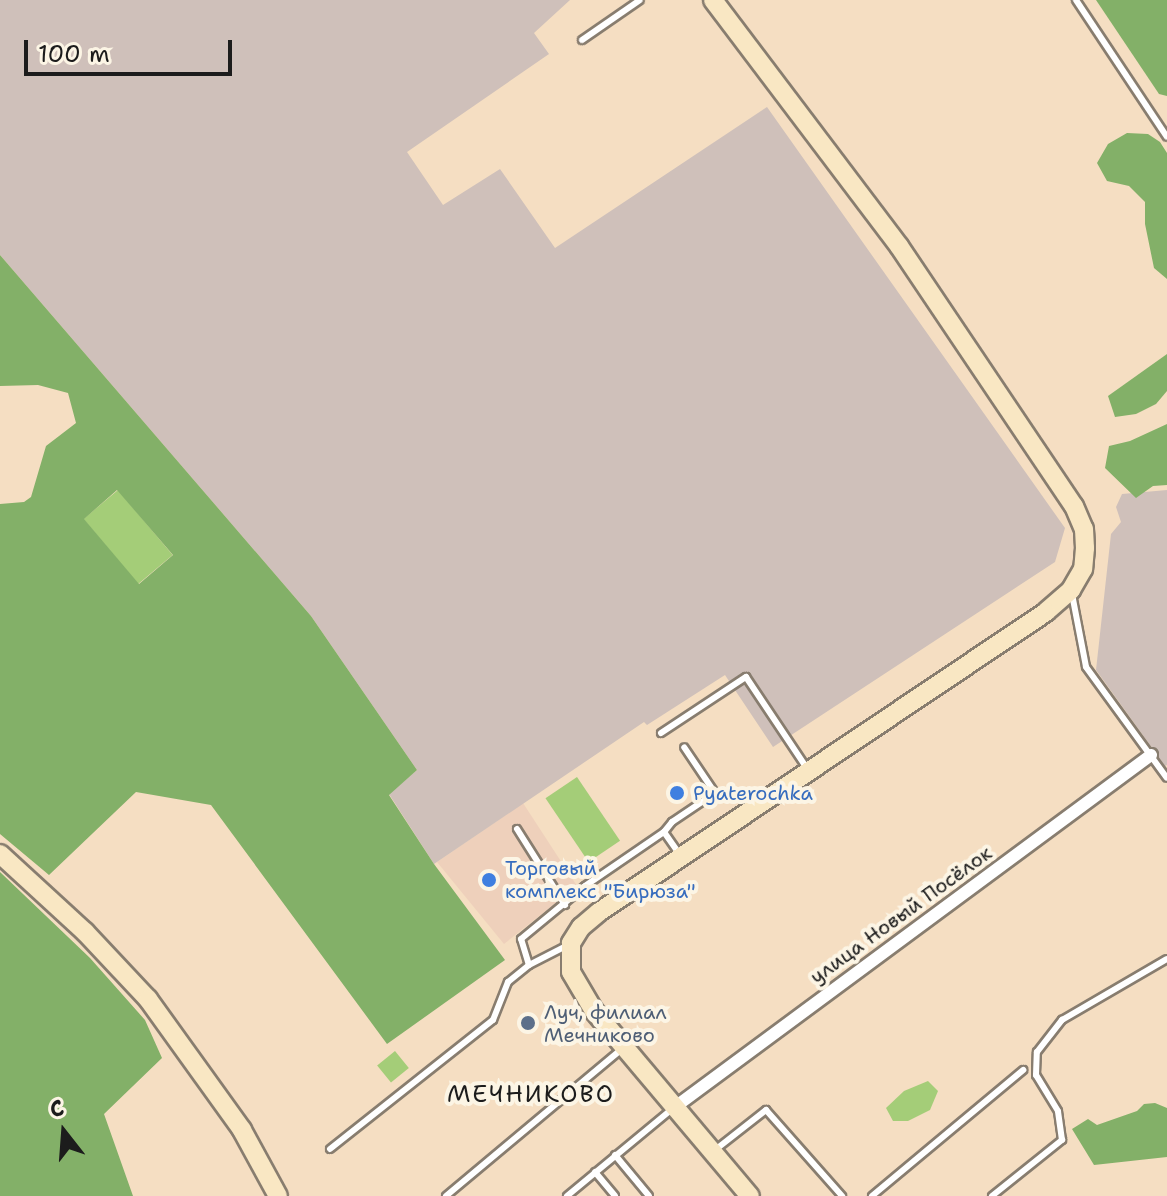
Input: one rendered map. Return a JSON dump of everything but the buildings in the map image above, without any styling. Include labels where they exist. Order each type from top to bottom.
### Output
[{"type":"main road","points":[[713,0],[899,246],[1074,506],[1084,529],[1085,548],[1083,569],[1071,590],[1046,612],[599,912],[581,927],[571,943],[571,972],[579,989],[750,1196]]},
{"type":"main road","points":[[0,854],[85,932],[148,999],[242,1130],[274,1189]]},
{"type":"street","name":"улица Новый Посёлок","points":[[675,1107],[1151,755]]},
{"type":"lane","points":[[582,40],[640,0]]},
{"type":"lane","points":[[1076,0],[1167,137]]},
{"type":"lane","points":[[1071,590],[1086,667],[1167,778]]},
{"type":"lane","points":[[661,733],[746,677],[808,770]]},
{"type":"lane","points":[[529,965],[521,939],[585,886],[715,793],[684,747]]},
{"type":"lane","points":[[517,829],[565,905]]},
{"type":"lane","points":[[664,832],[681,856]]},
{"type":"lane","points":[[330,1149],[493,1020],[508,982],[529,965],[571,943]]},
{"type":"lane","points":[[992,1196],[1062,1140],[1058,1111],[1036,1075],[1037,1052],[1062,1020],[1167,959]]},
{"type":"lane","points":[[446,1196],[624,1047]]},
{"type":"lane","points":[[872,1196],[1023,1070]]},
{"type":"lane","points":[[567,1196],[675,1107]]},
{"type":"lane","points":[[713,1151],[766,1110],[842,1196]]},
{"type":"lane","points":[[615,1155],[649,1196]]},
{"type":"lane","points":[[595,1172],[615,1196]]},
{"type":"shaded area","points":[[0,0],[570,0],[534,33],[549,54],[407,152],[443,205],[500,169],[555,248],[767,107],[1065,528],[1055,562],[773,747],[725,675],[647,725],[644,722],[434,864],[389,794],[417,770],[311,616],[0,255]]},
{"type":"shaded area","points":[[1167,490],[1165,766],[1096,670],[1111,534],[1121,522],[1116,507],[1122,494]]},
{"type":"shaded area","points":[[523,803],[577,886],[504,944],[437,862]]},
{"type":"green space","points":[[1096,0],[1167,0],[1167,96],[1159,94]]},
{"type":"green space","points":[[1127,133],[1148,134],[1160,142],[1167,153],[1167,279],[1154,268],[1145,224],[1145,202],[1129,186],[1107,181],[1097,163],[1108,144]]},
{"type":"green space","points":[[0,255],[311,616],[417,770],[389,795],[434,864],[505,960],[387,1044],[211,805],[136,792],[49,875],[0,834],[0,504],[24,502],[31,497],[46,446],[76,423],[68,393],[38,385],[0,386]],"holes":[[[117,490],[173,555],[139,584],[84,519]]]},
{"type":"green space","points":[[1167,354],[1167,391],[1156,404],[1136,414],[1115,417],[1108,396]]},
{"type":"green space","points":[[1167,424],[1167,485],[1153,486],[1136,498],[1105,468],[1109,446],[1130,441]]},
{"type":"green space","points":[[118,490],[173,555],[138,584],[84,519]]},
{"type":"green space","points":[[577,777],[620,841],[589,862],[545,798]]},
{"type":"green space","points":[[0,872],[90,958],[145,1020],[162,1058],[104,1114],[133,1196],[0,1196]]},
{"type":"green space","points":[[395,1051],[409,1068],[391,1083],[377,1065]]},
{"type":"green space","points":[[928,1081],[938,1091],[930,1110],[908,1121],[893,1121],[886,1108],[904,1091]]},
{"type":"green space","points":[[1155,1103],[1167,1108],[1167,1157],[1094,1165],[1072,1129],[1088,1119],[1097,1125],[1137,1111],[1144,1104]]},
{"type":"place","name":"Pyaterochka","points":[[677,793]]},
{"type":"place","name":"Торговый комплекс \"Бирюза\"","points":[[489,880]]},
{"type":"place","name":"Луч, филиал Мечниково","points":[[528,1023]]},
{"type":"district","name":"МЕЧНИКОВО","points":[[531,1095]]}]
